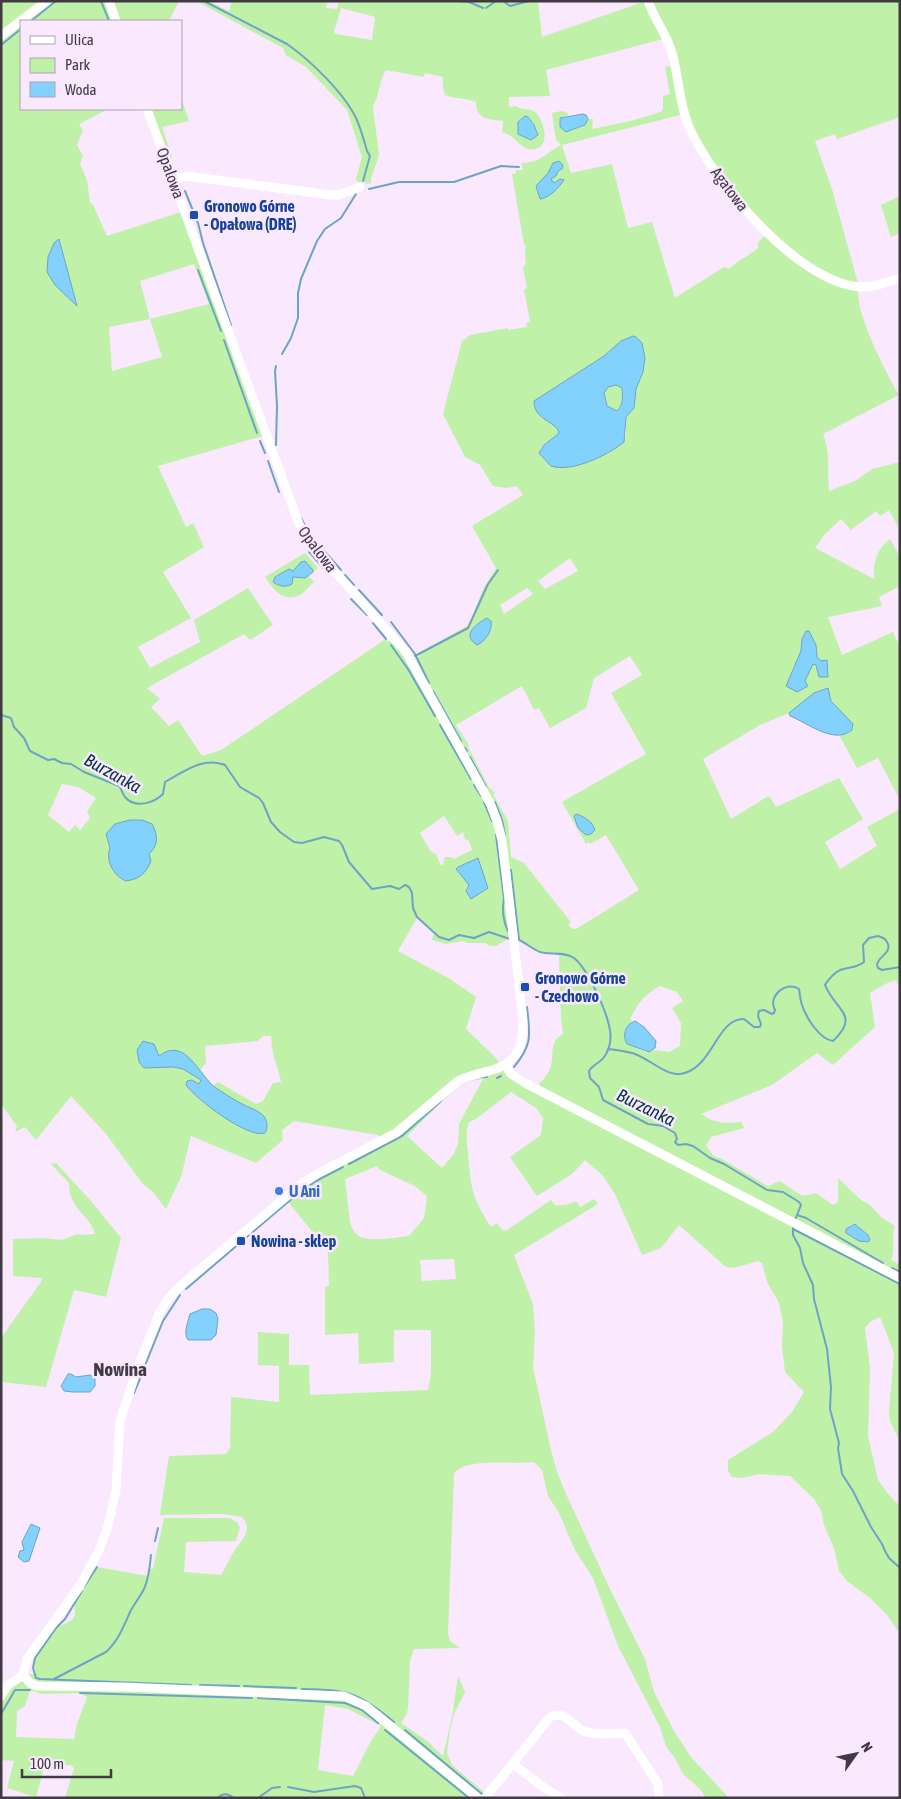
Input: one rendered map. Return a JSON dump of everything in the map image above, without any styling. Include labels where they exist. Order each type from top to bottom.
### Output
[{"type":"street","points":[[22,20],[47,1]]},
{"type":"street","points":[[108,1],[116,20]]},
{"type":"street","name":"Agatowa","points":[[648,1],[670,45],[684,114],[692,134],[726,185],[755,221],[795,257],[821,273],[843,282],[859,287],[867,287],[900,278]]},
{"type":"street","points":[[1,36],[20,22]]},
{"type":"street","name":"Opalowa","points":[[148,110],[298,524],[313,548],[406,652],[490,803],[497,821],[502,840],[523,1033],[518,1050],[505,1065]]},
{"type":"street","points":[[173,179],[187,176],[331,196],[360,187]]},
{"type":"street","points":[[1,1696],[8,1685],[23,1675],[27,1659],[86,1576],[99,1550],[108,1526],[116,1490],[118,1434],[122,1412],[160,1312],[168,1299],[300,1185],[396,1133],[458,1081],[505,1065],[511,1074],[527,1084],[900,1278]]},
{"type":"street","points":[[23,1675],[30,1684],[37,1686],[124,1687],[330,1695],[349,1698],[374,1711],[478,1798]]},
{"type":"street","points":[[484,1798],[550,1717],[557,1714],[584,1731],[592,1733],[625,1733],[658,1784],[659,1798]]},
{"type":"street","points":[[512,1764],[543,1787],[562,1798]]},
{"type":"green space","points":[[1,1],[179,1],[170,20],[20,20],[20,110],[106,110],[79,124],[83,131],[77,145],[83,156],[80,164],[87,180],[90,203],[93,205],[107,236],[184,211],[266,435],[158,466],[186,527],[193,523],[204,547],[163,572],[191,618],[138,647],[150,668],[200,642],[194,620],[248,588],[273,625],[250,640],[244,634],[147,688],[160,699],[151,707],[169,726],[178,720],[202,756],[221,750],[386,639],[388,642],[394,637],[411,660],[420,656],[418,653],[469,625],[483,589],[496,568],[472,526],[523,495],[517,486],[506,488],[493,486],[480,465],[465,457],[443,414],[462,341],[470,335],[508,328],[508,330],[527,327],[526,323],[530,322],[524,290],[527,288],[523,267],[526,264],[526,245],[524,245],[512,174],[516,173],[516,170],[523,170],[521,163],[528,163],[538,159],[561,145],[556,140],[552,113],[561,111],[568,113],[568,115],[559,119],[560,127],[566,132],[582,127],[588,119],[593,119],[592,129],[661,112],[663,96],[670,94],[665,67],[675,65],[667,38],[546,70],[550,96],[509,97],[509,107],[516,106],[532,110],[537,114],[543,125],[543,143],[535,149],[525,148],[511,136],[502,132],[503,121],[481,116],[476,102],[445,95],[443,77],[425,73],[424,77],[386,70],[373,107],[379,155],[371,183],[367,184],[363,181],[358,182],[356,179],[362,157],[347,110],[306,67],[286,55],[283,48],[196,1],[208,1],[229,11],[232,1],[328,1],[326,8],[337,9],[339,1],[538,1],[542,37],[646,1],[900,1],[900,117],[837,139],[835,134],[815,141],[832,189],[859,287],[858,297],[865,325],[899,395],[823,434],[828,455],[829,491],[855,481],[872,469],[900,462],[900,530],[889,510],[880,516],[876,511],[851,530],[841,519],[824,535],[815,548],[874,579],[876,557],[881,548],[890,539],[900,557],[900,586],[879,597],[882,606],[828,617],[842,655],[893,632],[900,648],[900,800],[878,758],[857,768],[839,735],[849,733],[854,728],[829,697],[814,693],[789,713],[760,725],[703,759],[731,819],[767,797],[770,797],[776,807],[839,778],[863,819],[825,842],[840,869],[877,846],[867,827],[900,809],[900,989],[896,980],[870,993],[875,1027],[833,1065],[817,1053],[772,1085],[701,1114],[720,1122],[741,1122],[744,1128],[711,1137],[706,1146],[714,1156],[768,1186],[780,1181],[802,1196],[816,1193],[833,1205],[838,1202],[838,1178],[862,1201],[869,1204],[882,1218],[895,1226],[891,1260],[900,1265],[900,1442],[890,1421],[889,1412],[894,1353],[880,1317],[870,1322],[865,1328],[870,1368],[868,1436],[878,1480],[900,1506],[900,1633],[886,1614],[870,1598],[847,1581],[839,1571],[834,1548],[824,1525],[821,1510],[814,1499],[790,1476],[760,1474],[742,1478],[732,1477],[728,1471],[728,1460],[773,1432],[792,1412],[804,1392],[785,1372],[782,1346],[783,1322],[779,1303],[767,1282],[762,1263],[758,1261],[734,1268],[726,1267],[679,1225],[661,1248],[642,1255],[615,1194],[603,1176],[585,1160],[572,1174],[537,1196],[510,1157],[541,1135],[543,1118],[536,1108],[511,1092],[476,1119],[469,1122],[467,1130],[471,1184],[479,1207],[491,1227],[497,1223],[503,1231],[507,1230],[551,1200],[555,1205],[576,1201],[580,1207],[594,1199],[598,1204],[514,1255],[533,1304],[535,1331],[533,1367],[557,1472],[608,1585],[645,1659],[654,1692],[674,1731],[691,1757],[729,1798],[706,1798],[700,1789],[683,1774],[666,1746],[660,1727],[618,1646],[593,1578],[575,1550],[559,1513],[548,1496],[542,1470],[535,1463],[531,1462],[468,1465],[454,1474],[448,1633],[450,1641],[460,1648],[414,1649],[410,1661],[408,1709],[401,1723],[426,1740],[443,1756],[452,1717],[458,1676],[465,1692],[454,1714],[447,1753],[452,1765],[491,1798],[65,1798],[74,1768],[71,1765],[45,1765],[36,1797],[7,1788],[14,1761],[1,1760],[1,1696],[23,1675],[34,1674],[35,1658],[56,1628],[72,1620],[75,1615],[74,1603],[97,1567],[148,1576],[150,1569],[153,1569],[164,1518],[230,1518],[237,1522],[240,1527],[236,1541],[186,1542],[184,1572],[221,1575],[244,1538],[247,1526],[242,1517],[222,1514],[160,1515],[169,1456],[226,1454],[230,1448],[231,1397],[279,1402],[279,1366],[258,1365],[258,1332],[289,1334],[289,1365],[309,1365],[310,1395],[428,1390],[431,1374],[431,1330],[394,1330],[394,1362],[359,1364],[358,1333],[325,1335],[325,1287],[329,1286],[328,1251],[284,1197],[382,1138],[378,1135],[294,1121],[282,1130],[283,1140],[256,1163],[191,1136],[181,1177],[166,1209],[154,1193],[142,1183],[106,1134],[71,1096],[36,1140],[25,1127],[15,1132],[17,1126],[1,1104]],"holes":[[[341,8],[375,17],[372,40],[336,34],[334,32]],[[684,114],[732,193],[767,234],[758,242],[758,248],[729,269],[724,267],[675,298],[652,222],[628,228],[612,164],[571,173],[562,145]],[[525,117],[528,117],[534,125],[538,135],[531,140],[518,134],[518,122]],[[194,264],[209,304],[150,319],[140,281]],[[150,319],[162,357],[112,371],[109,327]],[[621,341],[643,372],[636,389],[634,408],[626,417],[626,436],[622,444],[613,449],[540,449],[559,432],[555,425],[543,418],[534,401],[604,356]],[[570,558],[578,571],[545,589],[538,581]],[[527,588],[533,594],[504,614],[500,605]],[[816,645],[817,657],[821,661],[827,660],[828,676],[819,677],[816,665],[813,664],[805,681],[788,680],[801,651]],[[630,656],[642,675],[611,693],[646,754],[562,802],[586,844],[589,842],[590,844],[606,835],[639,890],[576,929],[573,929],[568,924],[571,922],[524,863],[511,857],[508,821],[493,794],[495,793],[489,787],[468,747],[469,745],[456,725],[522,686],[534,710],[539,708],[550,728],[586,708],[594,678]],[[62,784],[78,787],[96,798],[87,811],[90,818],[80,830],[75,825],[69,832],[48,815]],[[444,816],[457,836],[463,832],[472,850],[454,859],[452,857],[445,857],[441,866],[436,854],[431,852],[420,833]],[[110,829],[151,851],[149,858],[110,848],[108,832]],[[478,858],[482,892],[473,898],[466,889],[469,885],[457,871],[458,867]],[[417,918],[434,931],[432,940],[446,944],[463,941],[496,946],[508,939],[517,939],[537,951],[559,953],[560,1004],[563,1034],[555,1041],[549,1072],[535,1089],[502,1066],[466,1029],[476,997],[450,979],[398,951]],[[660,986],[677,992],[683,1001],[672,1008],[681,1023],[680,1046],[669,1052],[653,1050],[647,1053],[627,1044],[625,1034],[632,1021],[630,1019],[636,1008],[649,993]],[[263,1036],[271,1036],[281,1082],[273,1083],[263,1101],[256,1104],[218,1082],[213,1086],[201,1070],[206,1062],[205,1046],[258,1041]],[[483,1079],[459,1124],[458,1144],[453,1155],[442,1168],[407,1136],[459,1085]],[[377,1166],[380,1170],[415,1186],[427,1196],[424,1218],[410,1235],[384,1239],[363,1238],[353,1230],[350,1223],[345,1179]],[[851,1225],[858,1225],[869,1236],[869,1242],[866,1243],[847,1234],[846,1229]],[[454,1259],[456,1279],[422,1281],[420,1260]],[[30,1690],[41,1694],[80,1693],[87,1697],[77,1724],[74,1739],[16,1737],[17,1711],[25,1706]],[[325,1705],[348,1709],[381,1726],[353,1776],[318,1770]]]},
{"type":"green space","points":[[182,100],[189,121],[162,127],[172,157],[166,159],[147,110],[182,110]]},
{"type":"green space","points":[[900,196],[900,233],[891,237],[881,205]]},
{"type":"green space","points":[[616,385],[622,388],[622,403],[617,411],[607,406],[604,392],[608,387]]},
{"type":"green space","points":[[305,553],[318,568],[313,572],[313,570],[295,570],[275,584],[283,586],[292,582],[291,578],[296,576],[305,578],[308,575],[314,582],[300,595],[289,597],[280,594],[265,577]]},
{"type":"green space","points":[[56,1163],[121,1238],[106,1297],[74,1290],[46,1387],[1,1382],[1,1338],[42,1278],[13,1276],[13,1239],[44,1238],[62,1240],[77,1234],[95,1234],[89,1221],[72,1200],[69,1183],[51,1164]]},
{"type":"water","points":[[583,114],[588,119],[585,125],[566,132],[560,127],[560,118]]},
{"type":"water","points":[[525,116],[534,125],[538,135],[531,140],[518,134],[518,122]]},
{"type":"water","points":[[559,161],[563,168],[551,179],[554,183],[560,179],[564,180],[551,194],[540,199],[536,186],[548,173],[553,163]]},
{"type":"water","points":[[59,239],[77,306],[55,285],[47,272],[48,257],[54,243]]},
{"type":"water","points":[[633,336],[636,337],[642,343],[645,358],[643,372],[636,389],[634,408],[626,417],[624,442],[589,462],[560,468],[551,466],[539,453],[544,445],[559,432],[537,412],[534,401],[604,356],[621,341]],"holes":[[[616,385],[622,388],[621,404],[617,411],[607,406],[604,393],[608,387]]]},
{"type":"water","points":[[305,561],[313,572],[305,578],[293,577],[292,584],[287,586],[273,582],[275,577],[289,569],[293,571],[301,562]]},
{"type":"water","points":[[487,618],[491,621],[490,632],[477,645],[472,641],[470,634],[479,623]]},
{"type":"water","points":[[806,631],[809,631],[816,645],[817,657],[821,661],[827,660],[828,677],[819,677],[816,665],[813,664],[805,681],[808,686],[797,692],[786,686],[801,651],[802,639]]},
{"type":"water","points":[[828,688],[831,701],[853,724],[852,730],[845,734],[829,734],[790,716],[789,713],[814,693]]},
{"type":"water","points":[[576,814],[592,824],[595,830],[591,834],[586,835],[578,828],[574,816]]},
{"type":"water","points":[[130,820],[142,820],[152,824],[157,840],[155,847],[149,854],[151,861],[147,869],[139,877],[126,881],[114,872],[110,863],[110,848],[106,834],[115,824]]},
{"type":"water","points":[[478,858],[488,888],[471,899],[466,891],[469,885],[456,869]]},
{"type":"water","points":[[635,1021],[644,1027],[656,1041],[655,1048],[649,1052],[627,1044],[625,1041],[627,1027]]},
{"type":"water","points":[[143,1041],[154,1044],[159,1056],[169,1051],[177,1051],[184,1054],[216,1088],[262,1115],[267,1122],[265,1133],[247,1130],[211,1108],[186,1085],[187,1081],[192,1080],[199,1084],[201,1080],[183,1069],[173,1067],[144,1068],[139,1062],[137,1050]]},
{"type":"water","points":[[855,1224],[868,1235],[870,1240],[868,1242],[859,1241],[846,1233],[846,1229]]},
{"type":"water","points":[[202,1309],[210,1309],[216,1313],[218,1319],[216,1335],[211,1340],[188,1340],[186,1331],[190,1314]]},
{"type":"water","points":[[68,1374],[76,1377],[90,1375],[95,1378],[95,1386],[90,1392],[64,1391],[61,1386]]},
{"type":"water","points":[[31,1524],[40,1528],[29,1561],[24,1562],[18,1557],[20,1551],[24,1550],[22,1542]]},
{"type":"waterway","points":[[32,20],[56,1]]},
{"type":"waterway","points":[[101,1],[109,20]]},
{"type":"waterway","points":[[204,1],[287,44],[316,68],[335,88],[351,108],[370,156],[363,181]]},
{"type":"waterway","points":[[451,1],[456,1]]},
{"type":"waterway","points":[[458,1],[469,2],[483,8]]},
{"type":"waterway","points":[[486,8],[496,1]]},
{"type":"waterway","points":[[503,1],[510,6],[529,1]]},
{"type":"waterway","points":[[1,45],[20,30]]},
{"type":"waterway","points":[[369,189],[399,182],[454,182],[501,166],[519,167]]},
{"type":"waterway","points":[[185,191],[198,223],[231,325]]},
{"type":"waterway","points":[[282,354],[291,338],[298,318],[298,293],[301,279],[317,241],[325,229],[341,218],[356,194]]},
{"type":"waterway","points":[[198,270],[221,331]]},
{"type":"waterway","points":[[224,340],[257,433]]},
{"type":"waterway","points":[[274,445],[276,445],[277,406],[276,366]]},
{"type":"waterway","points":[[260,441],[265,453]]},
{"type":"waterway","points":[[268,461],[279,492]]},
{"type":"waterway","points":[[301,518],[308,531]]},
{"type":"waterway","points":[[312,537],[341,570]]},
{"type":"waterway","points":[[309,552],[327,572]]},
{"type":"waterway","points":[[415,656],[468,628],[488,584],[498,570]]},
{"type":"waterway","points":[[345,575],[354,585]]},
{"type":"waterway","points":[[359,590],[382,615]]},
{"type":"waterway","points":[[351,599],[367,615]]},
{"type":"waterway","points":[[391,622],[415,654],[429,683]]},
{"type":"waterway","points":[[373,623],[386,639]]},
{"type":"waterway","points":[[391,645],[408,669],[435,716]]},
{"type":"waterway","points":[[433,691],[461,741]]},
{"type":"waterway","name":"Burzanka","points":[[1,715],[11,718],[14,727],[24,738],[30,751],[48,760],[54,759],[62,763],[71,764],[84,772],[119,786],[125,797],[134,803],[139,804],[155,800],[163,794],[165,782],[194,766],[209,762],[225,765],[240,787],[259,798],[271,822],[280,832],[294,842],[302,843],[324,837],[339,841],[349,862],[372,889],[390,886],[399,889],[405,885],[409,887],[412,893],[413,908],[417,917],[439,937],[449,940],[459,935],[474,938],[489,932],[510,938]]},
{"type":"waterway","points":[[440,725],[471,779]]},
{"type":"waterway","points":[[470,757],[486,787]]},
{"type":"waterway","points":[[474,785],[481,796]]},
{"type":"waterway","points":[[484,802],[492,821]]},
{"type":"waterway","points":[[495,802],[505,835]]},
{"type":"waterway","points":[[496,835],[504,898],[503,915],[508,931]]},
{"type":"waterway","points":[[511,870],[519,940]]},
{"type":"waterway","points":[[608,1049],[635,1054],[669,1072],[680,1074],[700,1064],[720,1035],[735,1021],[744,1019],[754,1027],[760,1027],[759,1011],[764,1010],[772,1014],[774,1013],[773,1005],[776,995],[784,988],[789,987],[799,989],[801,1003],[810,1021],[818,1032],[833,1041],[845,1025],[845,1018],[825,985],[832,976],[840,970],[860,965],[864,962],[863,945],[869,938],[878,936],[886,940],[888,944],[888,950],[878,962],[878,968],[882,970],[900,967]]},
{"type":"waterway","name":"Burzanka","points":[[517,939],[540,952],[562,954],[574,958],[591,981],[605,1013],[610,1033],[610,1044],[606,1055],[589,1071],[590,1078],[599,1087],[603,1100],[648,1124],[663,1126],[675,1133],[677,1139],[675,1142],[678,1145],[686,1144],[693,1146],[710,1158],[724,1164],[767,1190],[783,1192],[801,1205],[795,1220]]},
{"type":"waterway","points":[[514,1067],[524,1052],[529,1039],[527,1007]]},
{"type":"waterway","points":[[497,1078],[501,1076]]},
{"type":"waterway","points":[[481,1077],[487,1077]]},
{"type":"waterway","points":[[349,1164],[402,1136],[441,1101]]},
{"type":"waterway","points":[[186,1289],[295,1196],[316,1181],[343,1167]]},
{"type":"waterway","points":[[797,1215],[806,1218],[883,1263]]},
{"type":"waterway","name":"Burzanka","points":[[793,1227],[793,1235],[800,1248],[803,1263],[813,1285],[814,1299],[827,1349],[831,1387],[830,1409],[839,1443],[842,1474],[889,1558],[900,1568]]},
{"type":"waterway","points":[[793,1229],[900,1284]]},
{"type":"waterway","points":[[892,1268],[900,1272]]},
{"type":"waterway","points":[[144,1368],[163,1321],[180,1295]]},
{"type":"waterway","points":[[134,1393],[141,1376]]},
{"type":"waterway","points":[[155,1541],[158,1528]]},
{"type":"waterway","points":[[54,1679],[106,1652],[114,1643],[144,1589],[151,1555]]},
{"type":"waterway","points":[[84,1587],[97,1567]]},
{"type":"waterway","points":[[82,1591],[65,1619],[56,1628],[35,1658],[33,1668],[36,1678],[191,1685]]},
{"type":"waterway","points":[[200,1685],[239,1686]]},
{"type":"waterway","points":[[244,1686],[296,1688]]},
{"type":"waterway","points":[[302,1689],[331,1690],[352,1695],[371,1704],[394,1722]]},
{"type":"waterway","points":[[1,1714],[15,1690],[30,1690]]},
{"type":"waterway","points":[[80,1693],[252,1698]]},
{"type":"waterway","points":[[258,1698],[345,1703],[362,1710],[378,1723]]},
{"type":"waterway","points":[[385,1730],[469,1798]]},
{"type":"waterway","points":[[405,1730],[483,1795]]},
{"type":"waterway","points":[[288,1787],[314,1792],[355,1786],[361,1788],[365,1798]]},
{"type":"waterway","points":[[258,1798],[272,1788],[280,1787]]},
{"type":"waterway","points":[[218,1798],[226,1794],[234,1798]]},
{"type":"place","name":"Gronowo Górne - Opałowa (DRE)","points":[[194,215]]},
{"type":"place","name":"Gronowo Górne - Czechowo","points":[[525,987]]},
{"type":"place","name":"U Ani","points":[[279,1191]]},
{"type":"place","name":"Nowina - sklep","points":[[241,1241]]},
{"type":"district","name":"Nowina","points":[[120,1369]]}]
